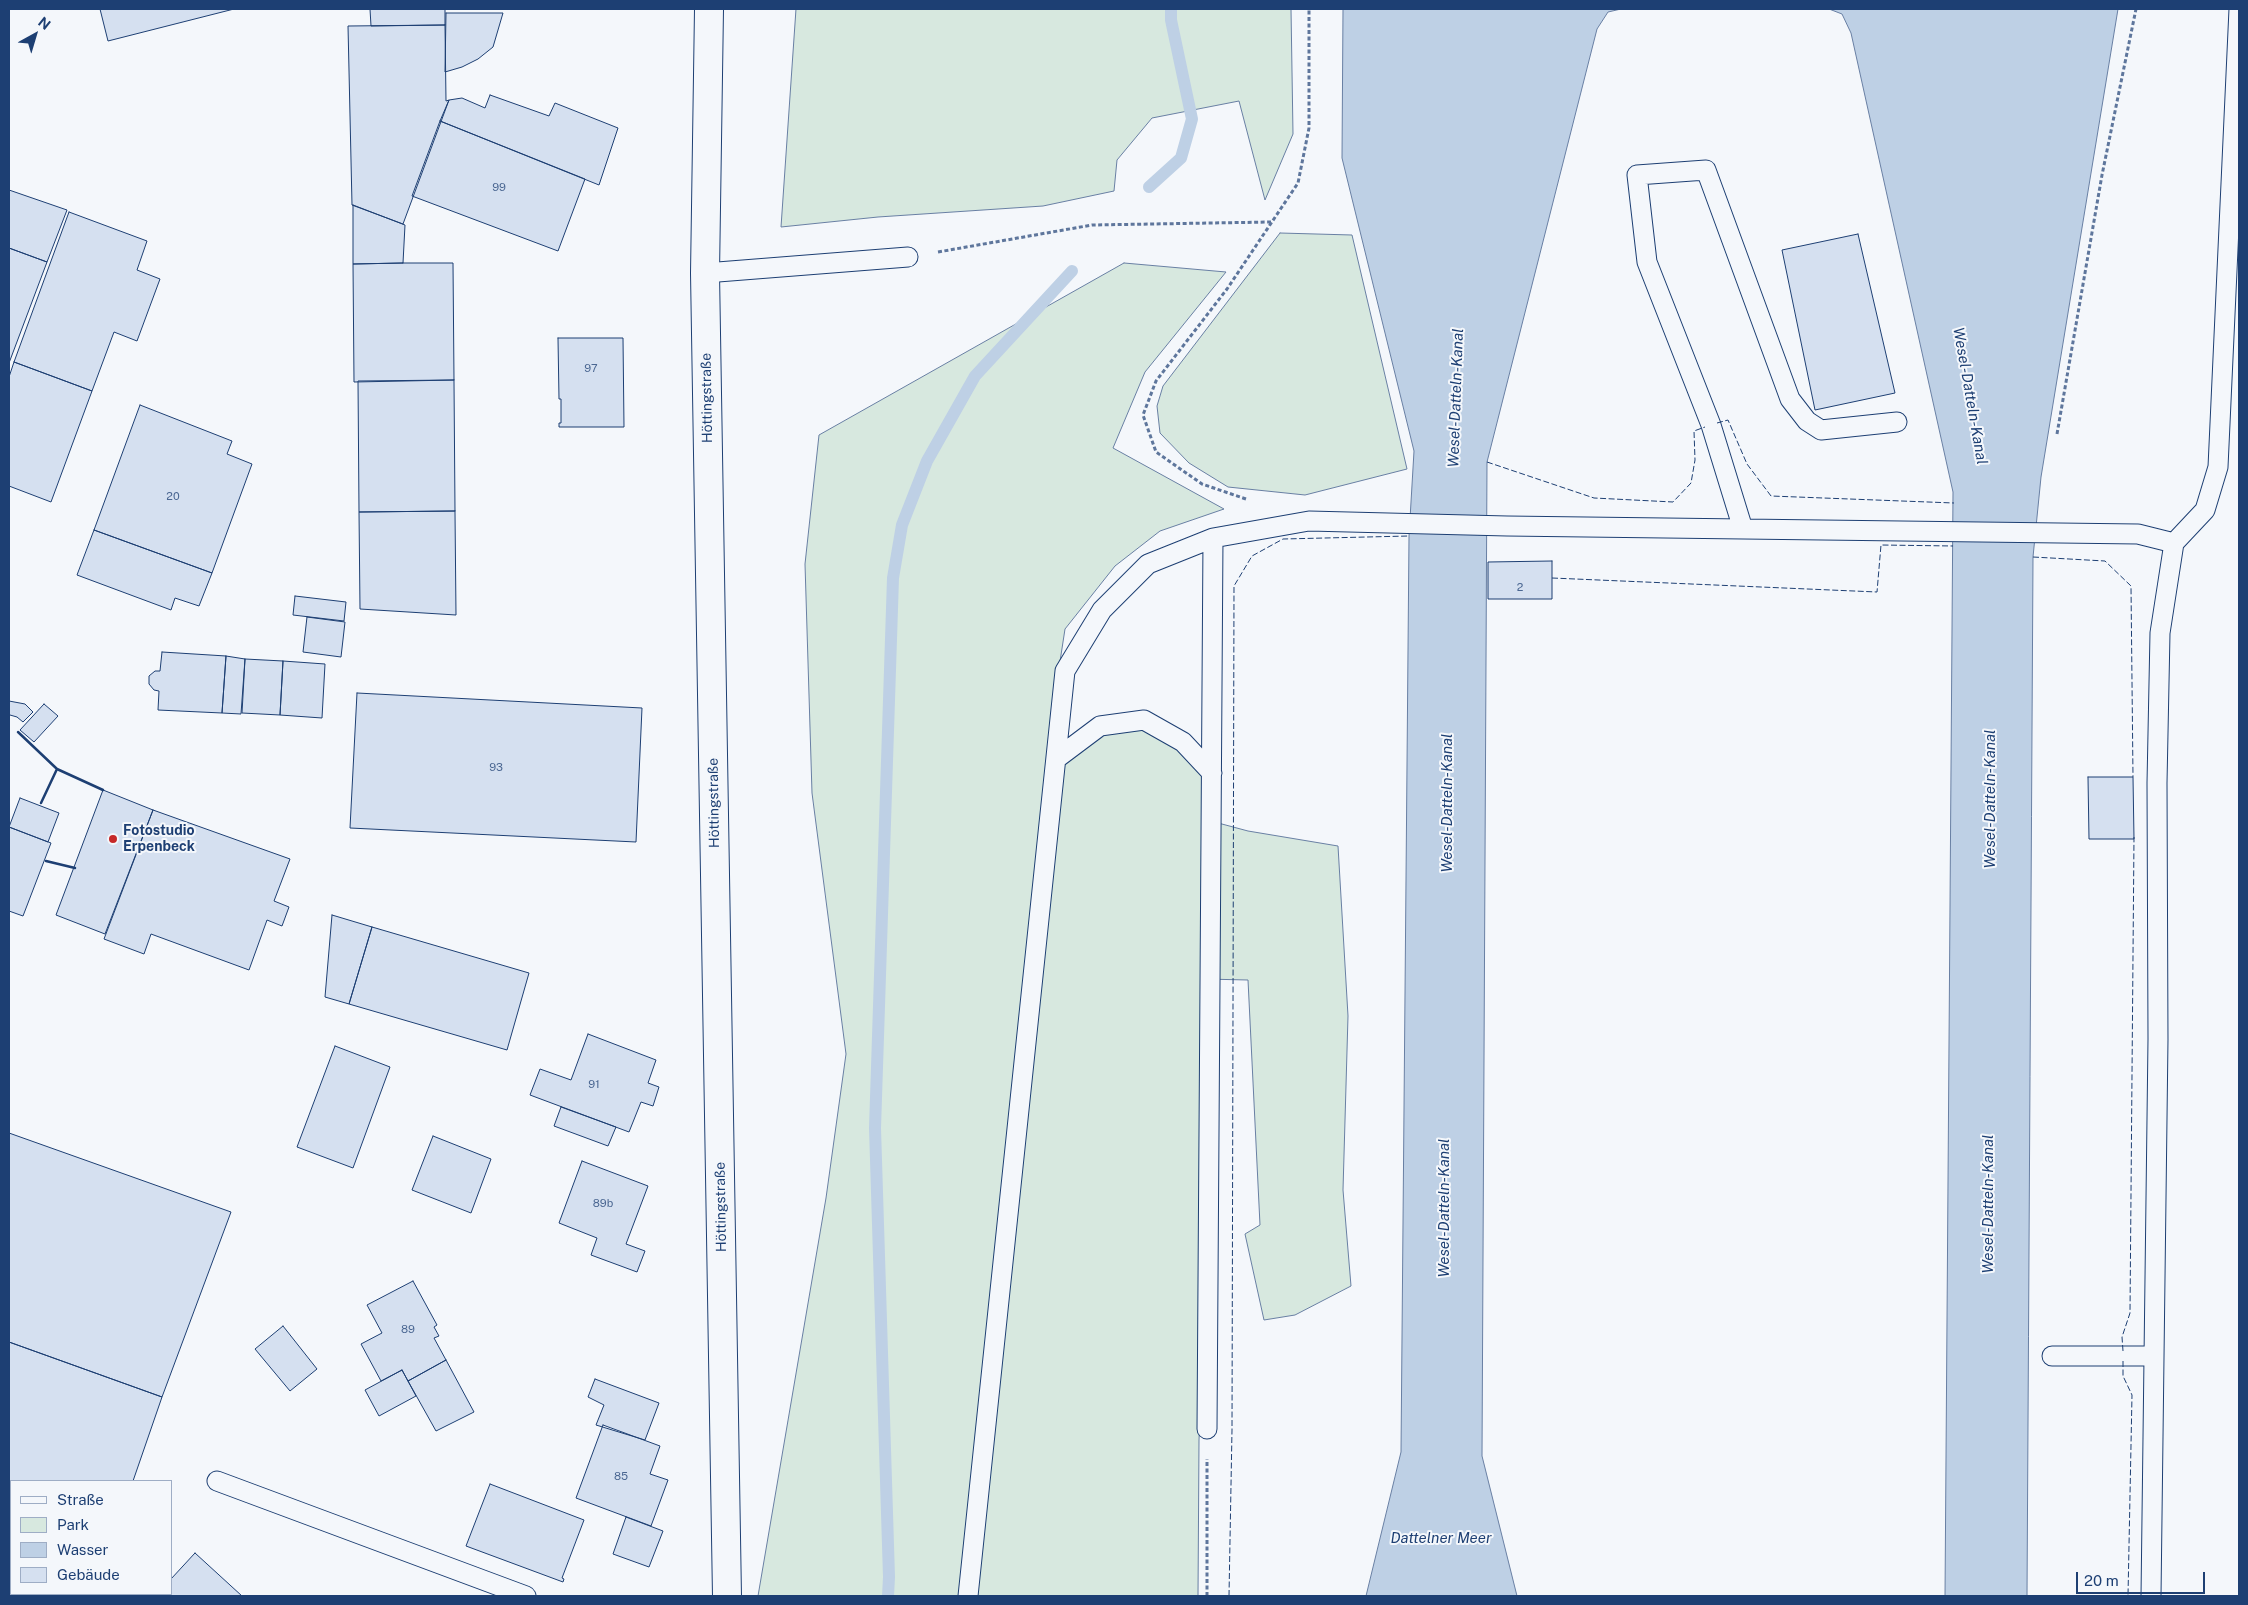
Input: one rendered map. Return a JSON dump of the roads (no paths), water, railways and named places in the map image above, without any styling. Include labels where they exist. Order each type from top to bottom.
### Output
[{"type":"street","name":"Höttingstraße","points":[[709,9],[704,273],[727,1596]]},
{"type":"lane","points":[[2151,1596],[2158,1039],[2157,783],[2160,633],[2174,543],[2205,510],[2218,467],[2239,9]]},
{"type":"lane","points":[[1743,529],[1711,425],[1647,262],[1637,175],[1706,170],[1790,399],[1807,421],[1821,430],[1897,422]]},
{"type":"lane","points":[[704,273],[908,257]]},
{"type":"lane","points":[[968,1596],[1065,670],[1102,610],[1148,564],[1213,538],[1310,521],[1507,526],[2138,534],[2174,543]]},
{"type":"lane","points":[[1207,1430],[1213,538]]},
{"type":"lane","points":[[1056,759],[1100,726],[1144,720],[1183,742],[1212,773]]},
{"type":"lane","points":[[2052,1356],[2154,1356]]},
{"type":"lane","points":[[218,1481],[526,1596]]},
{"type":"water","points":[[1343,9],[1621,9],[1608,12],[1597,29],[1487,462],[1482,1456],[1517,1596],[1366,1596],[1401,1452],[1409,536],[1414,451],[1342,158]]},
{"type":"water","name":"Wesel-Datteln-Kanal","points":[[1829,9],[2118,9],[2041,477],[2033,557],[2027,1596],[1945,1596],[1953,492],[1851,33],[1842,14]]},
{"type":"waterway","points":[[1149,187],[1181,158],[1192,119],[1171,20],[1171,9]]},
{"type":"waterway","points":[[888,1596],[889,1577],[875,1128],[893,578],[902,525],[927,461],[975,376],[1072,271]]},
{"type":"place","name":"Fotostudio Erpenbeck","points":[[113,839]]},
{"type":"water label","name":"Dattelner Meer","points":[[1441,1538]]}]
